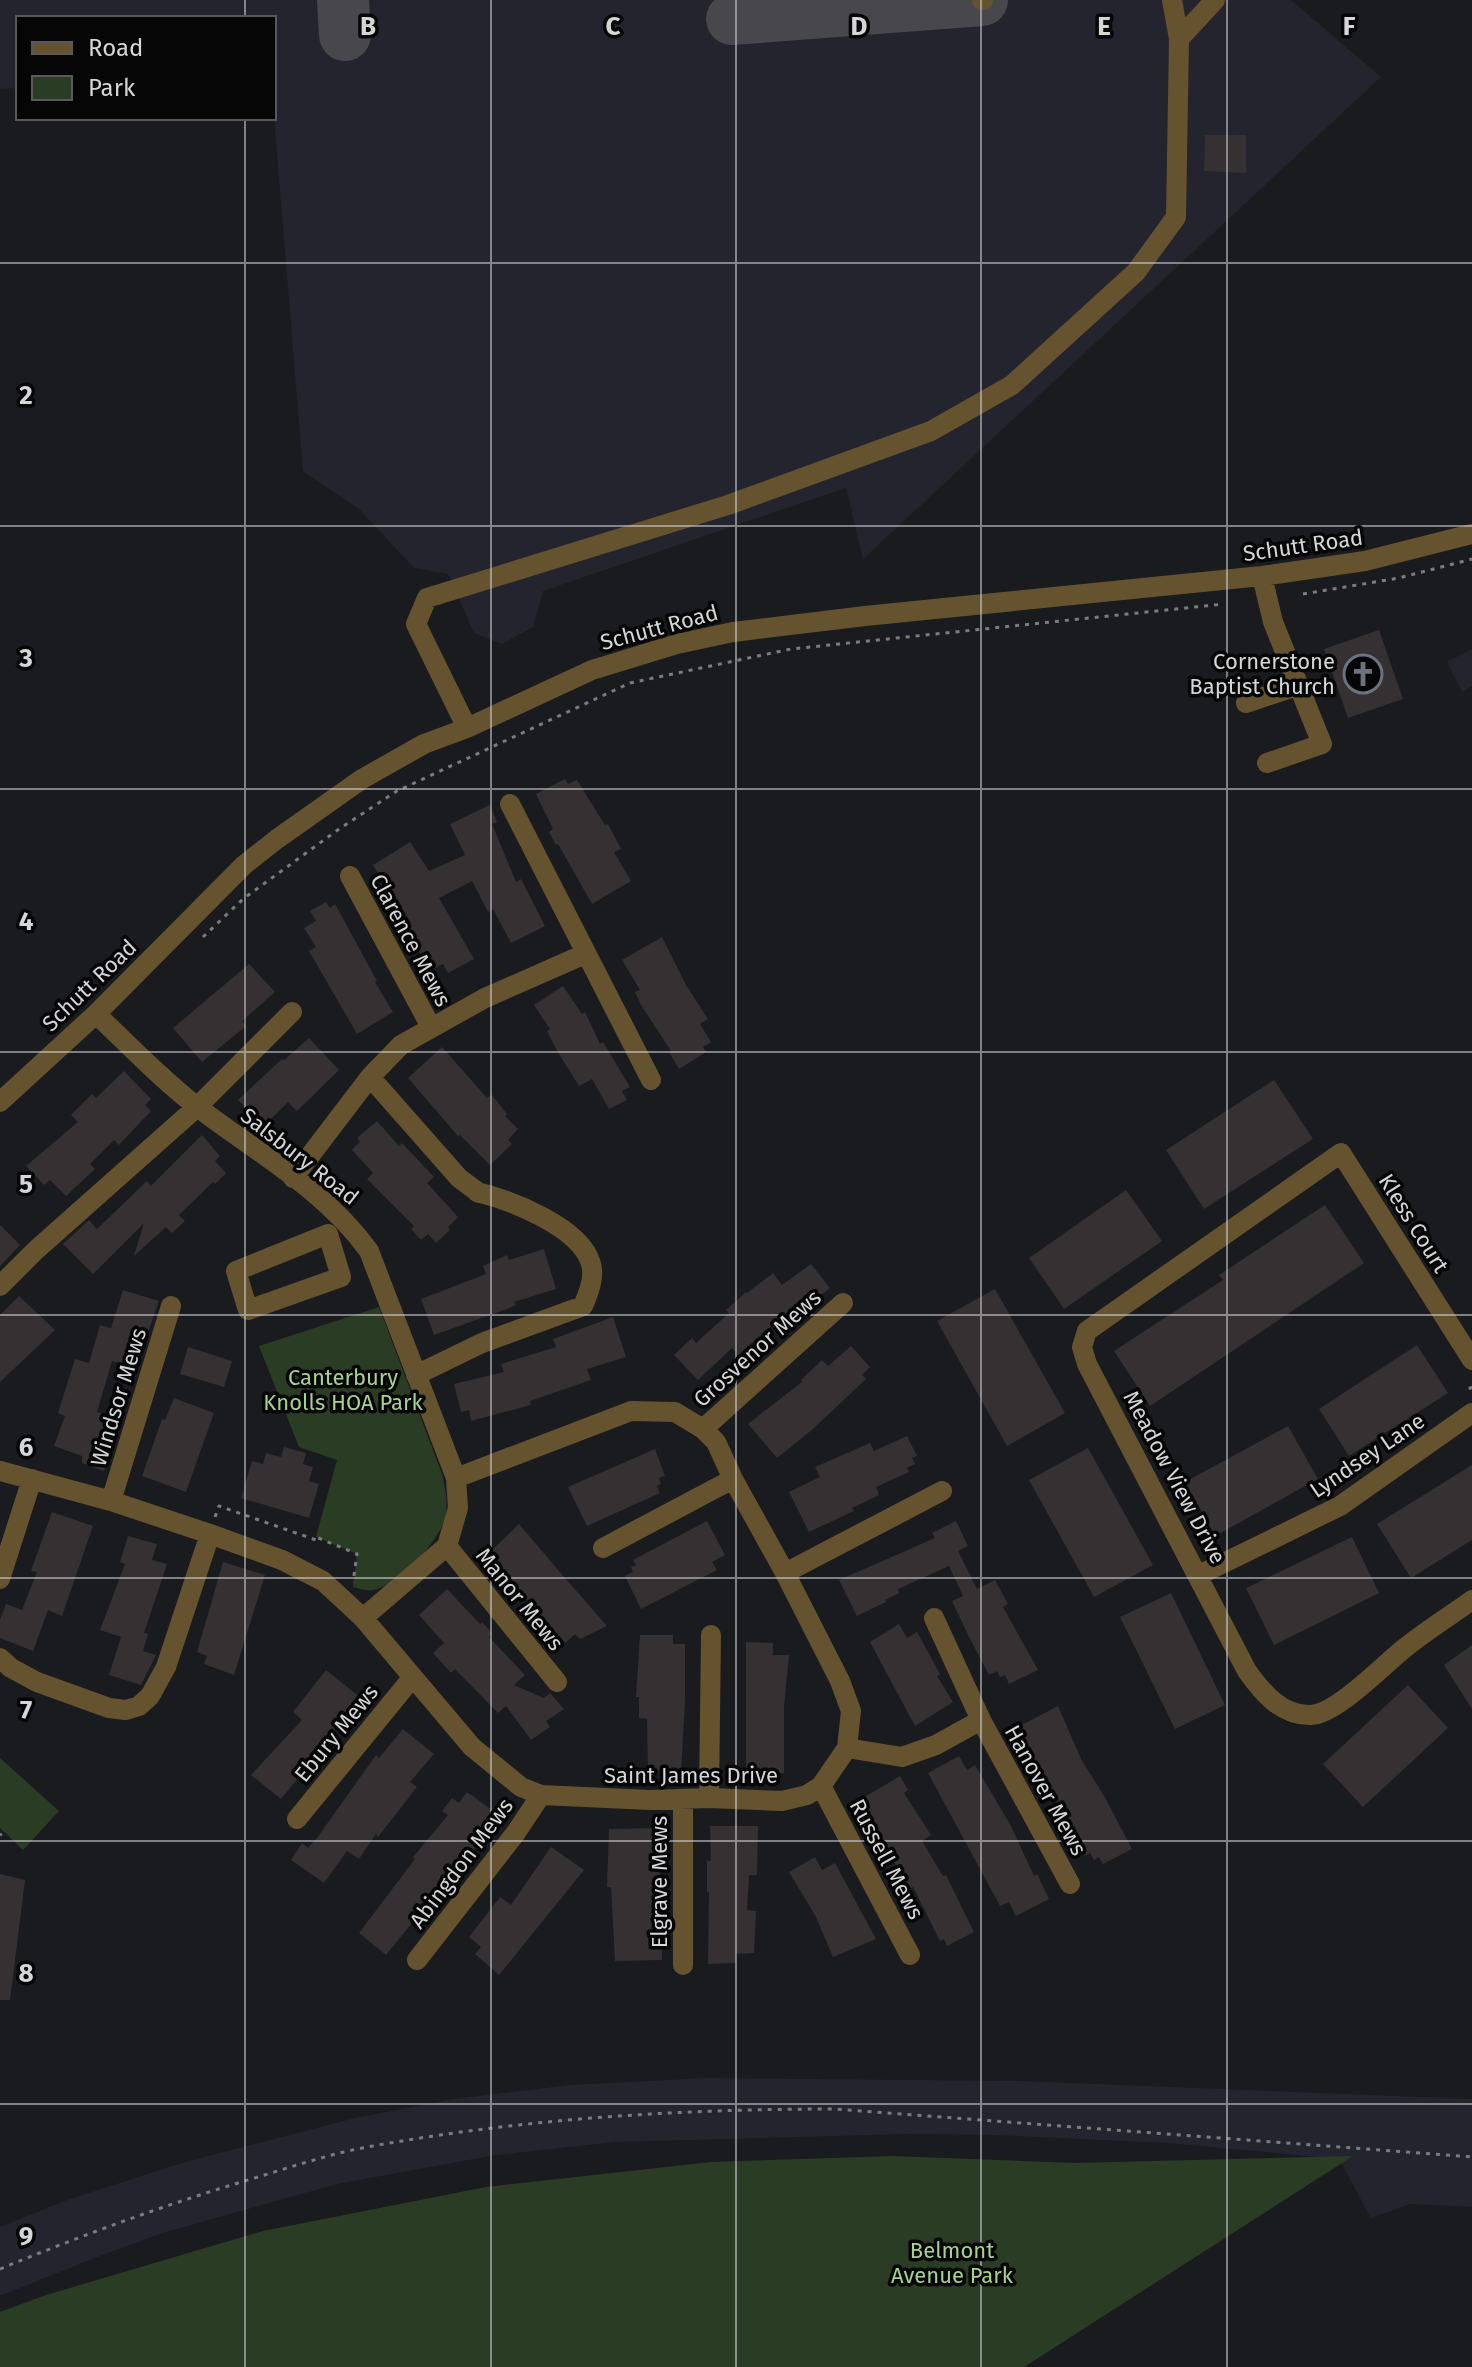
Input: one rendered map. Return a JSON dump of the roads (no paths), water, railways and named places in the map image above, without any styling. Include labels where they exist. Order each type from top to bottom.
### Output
[{"type":"street","points":[[467,728],[416,624],[427,598],[728,505],[931,431],[1012,385],[1136,272],[1176,217],[1179,39],[1172,0]]},
{"type":"street","points":[[1179,39],[1215,0]]},
{"type":"street","name":"Schutt Road","points":[[0,1102],[96,1014],[244,865],[277,839],[362,779],[424,744],[467,728],[592,670],[705,637],[789,624],[1262,576],[1365,561],[1472,534]]},
{"type":"street","points":[[1262,576],[1273,622],[1322,744],[1267,763]]},
{"type":"street","points":[[1246,703],[1300,685]]},
{"type":"street","points":[[510,804],[651,1080]]},
{"type":"street","name":"Clarence Mews","points":[[350,876],[431,1027]]},
{"type":"street","points":[[293,1178],[370,1077],[401,1045],[485,998],[585,954]]},
{"type":"street","points":[[0,1286],[36,1250],[197,1107],[292,1012]]},
{"type":"street","name":"Salsbury Road","points":[[96,1014],[197,1107],[293,1178],[352,1228],[369,1251],[456,1478],[458,1508],[447,1546]]},
{"type":"street","points":[[370,1077],[459,1178],[478,1193],[506,1199],[566,1233],[583,1249],[592,1265],[590,1289],[583,1306],[482,1343],[416,1375]]},
{"type":"street","name":"Kless Court","points":[[1341,1153],[1472,1360]]},
{"type":"street","name":"Meadow View Drive","points":[[1341,1153],[1087,1331],[1082,1347],[1087,1364],[1247,1671],[1265,1696],[1285,1709],[1312,1715],[1337,1705],[1407,1646],[1472,1600]]},
{"type":"street","points":[[328,1234],[335,1260],[341,1277],[248,1310],[236,1271],[328,1234]]},
{"type":"street","points":[[335,1260],[369,1251]]},
{"type":"street","name":"Grosvenor Mews","points":[[703,1429],[843,1303]]},
{"type":"street","name":"Windsor Mews","points":[[111,1501],[171,1306]]},
{"type":"street","points":[[456,1478],[631,1411],[675,1412],[703,1429],[716,1442],[785,1573],[840,1681],[851,1711],[847,1748],[821,1786]]},
{"type":"street","name":"Lyndsey Lane","points":[[1199,1575],[1340,1506],[1472,1413]]},
{"type":"street","name":"Saint James Drive","points":[[0,1471],[211,1528],[323,1581],[363,1618],[472,1747],[521,1787],[541,1795],[782,1801],[807,1795],[821,1786]]},
{"type":"street","points":[[0,1579],[32,1479]]},
{"type":"street","points":[[603,1548],[733,1479]]},
{"type":"street","points":[[785,1573],[942,1491]]},
{"type":"street","points":[[0,1658],[11,1668],[37,1682],[109,1708],[126,1710],[139,1706],[150,1696],[166,1667],[211,1528]]},
{"type":"street","points":[[363,1618],[447,1546]]},
{"type":"street","name":"Manor Mews","points":[[447,1546],[557,1682]]},
{"type":"street","name":"Hanover Mews","points":[[934,1618],[981,1720],[1070,1884]]},
{"type":"street","points":[[709,1798],[711,1635]]},
{"type":"street","name":"Ebury Mews","points":[[297,1819],[412,1678]]},
{"type":"street","points":[[847,1748],[902,1757],[936,1745],[981,1720]]},
{"type":"street","name":"Russell Mews","points":[[821,1786],[910,1955]]},
{"type":"street","name":"Abingdon Mews","points":[[417,1960],[515,1834],[541,1795]]},
{"type":"street","name":"Elgrave Mews","points":[[683,1799],[683,1965]]},
{"type":"place","name":"Cornerstone Baptist Church","points":[[1363,674]]},
{"type":"park label","name":"Canterbury Knolls HOA Park","points":[[343,1390]]},
{"type":"park label","name":"Belmont Avenue Park","points":[[952,2262]]}]
